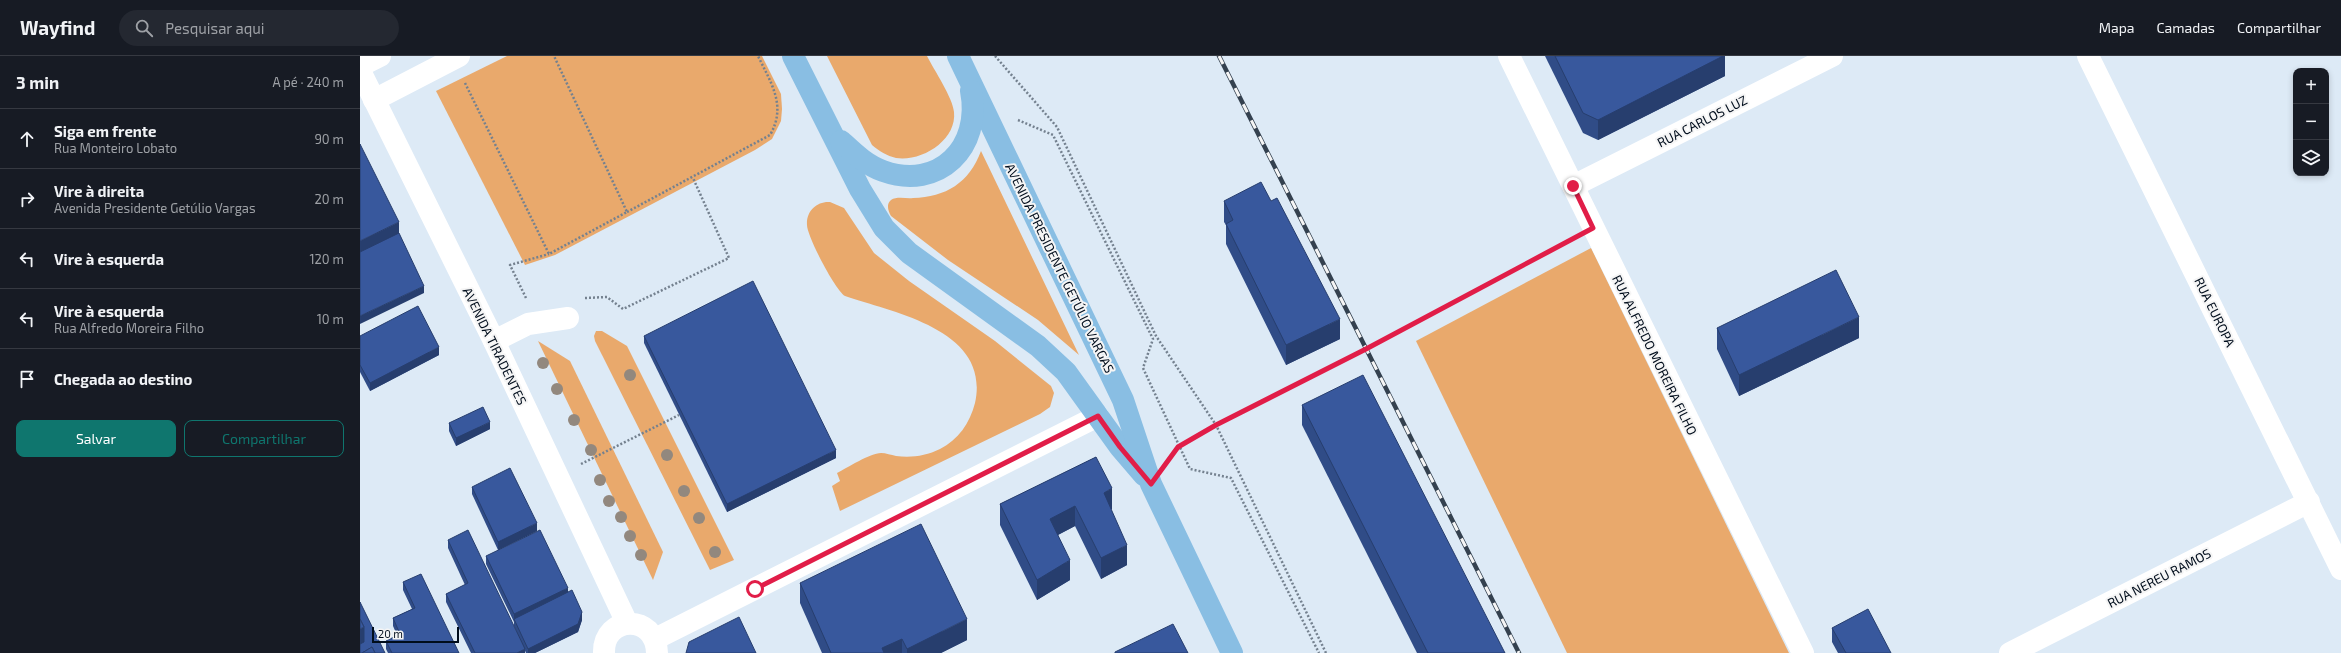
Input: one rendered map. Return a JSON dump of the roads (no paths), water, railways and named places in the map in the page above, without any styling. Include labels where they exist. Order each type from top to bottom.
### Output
[{"type":"main road","name":"AVENIDA PRESIDENTE GETÚLIO VARGAS","points":[[793,56],[860,189],[884,228],[909,253],[1038,346],[1066,372],[1120,447],[1151,484]]},
{"type":"main road","name":"AVENIDA PRESIDENTE GETÚLIO VARGAS","points":[[963,65],[1124,400],[1151,484],[1232,653]]},
{"type":"main road","points":[[831,132],[861,160],[881,170],[908,176],[923,175],[937,170],[955,158],[968,138],[974,115],[963,65]]},
{"type":"street","points":[[364,81],[380,56]]},
{"type":"street","name":"RUA ALFREDO MOREIRA FILHO","points":[[1509,56],[1803,653]]},
{"type":"street","name":"RUA CARLOS LUZ","points":[[1573,186],[1832,56]]},
{"type":"street","name":"RUA EUROPA","points":[[2088,56],[2341,569]]},
{"type":"street","points":[[364,81],[456,57]]},
{"type":"street","name":"AVENIDA TIRADENTES","points":[[364,81],[494,341],[627,623]]},
{"type":"street","points":[[494,341],[528,324],[568,318]]},
{"type":"street","points":[[604,653],[604,645],[608,634],[617,627],[627,623],[639,624],[649,630],[656,646],[1098,416]]},
{"type":"street","name":"RUA NEREU RAMOS","points":[[2010,653],[2309,502]]},
{"type":"railway","points":[[1219,56],[1519,653]]}]
